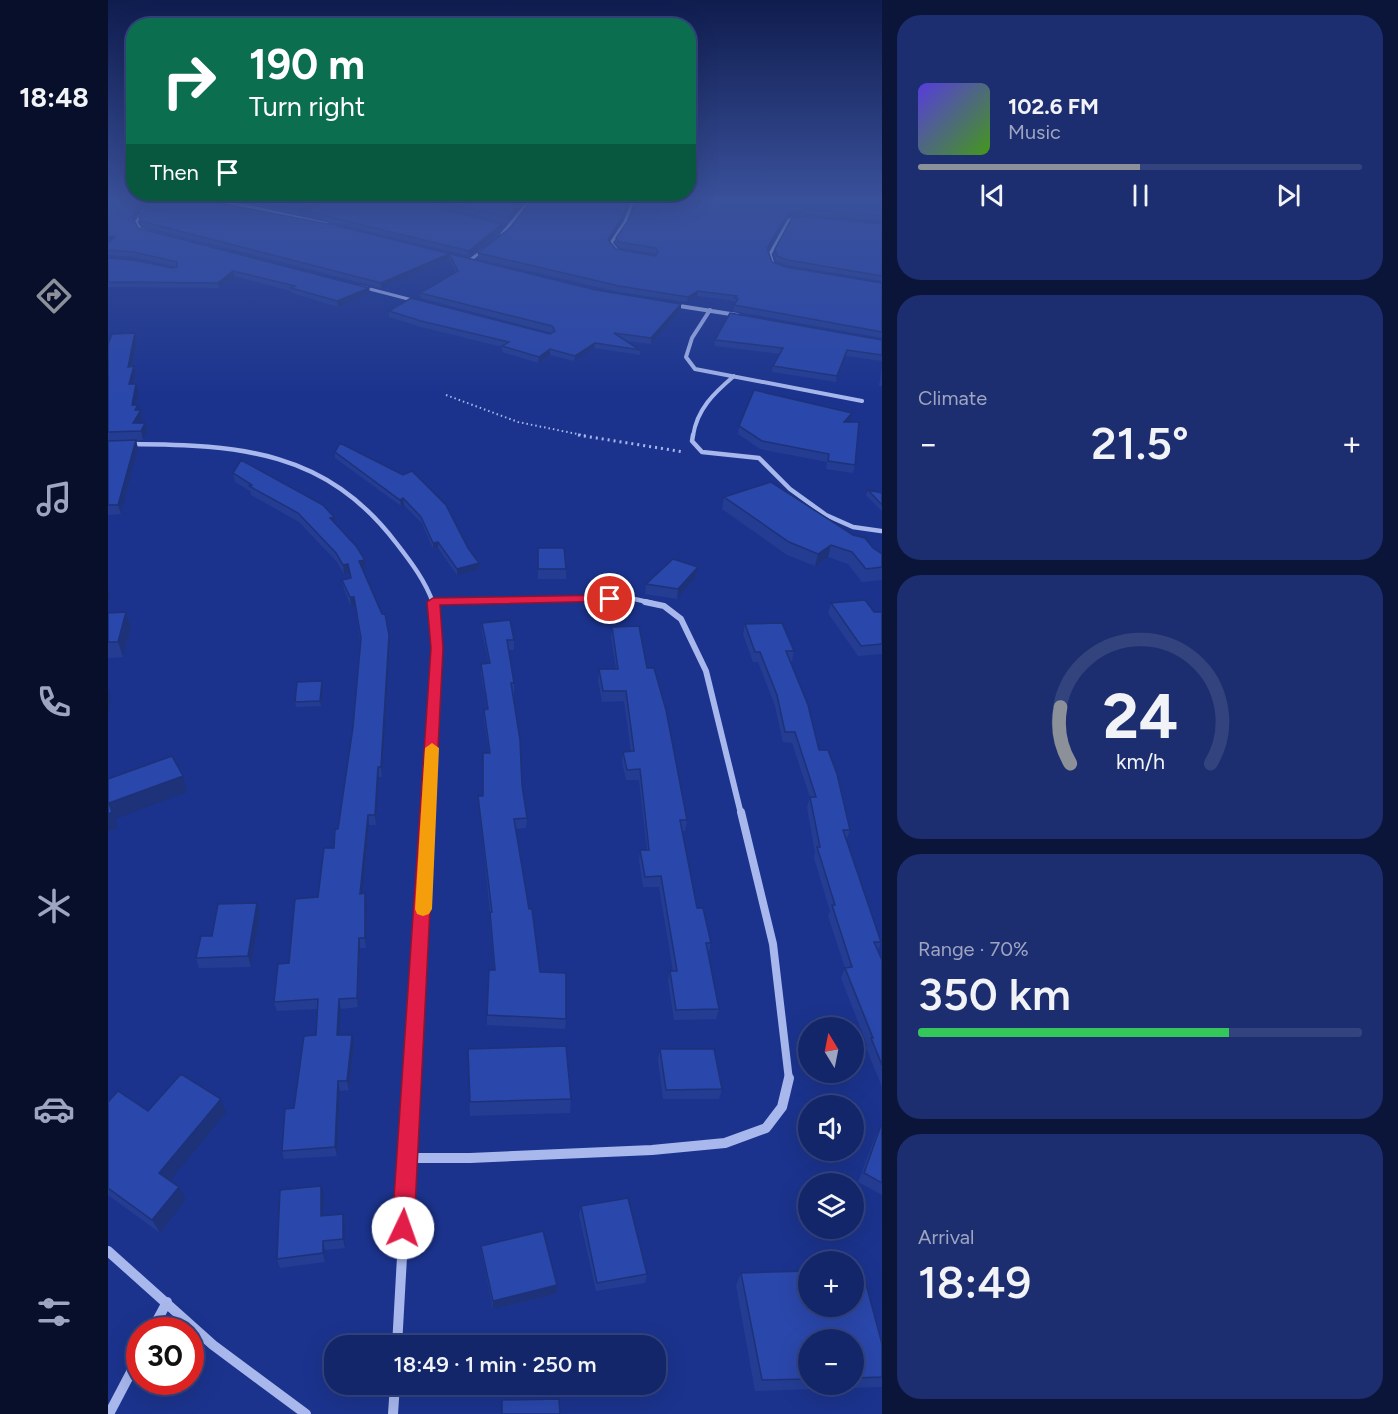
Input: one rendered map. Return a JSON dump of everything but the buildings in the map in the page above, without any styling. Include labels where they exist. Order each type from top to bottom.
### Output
[{"type":"street","points":[[773,264],[786,269]]},
{"type":"street","points":[[352,285],[418,302]]},
{"type":"street","points":[[666,304],[744,316]]},
{"type":"street","points":[[710,309],[692,338],[686,357],[695,369],[861,401]]},
{"type":"street","points":[[734,376],[712,395],[697,416],[692,441],[702,452],[759,458],[781,483],[814,508],[853,527],[881,531]]},
{"type":"street","points":[[117,444],[161,444],[239,449],[320,472],[359,499],[388,528],[433,602],[437,648],[398,1335]]},
{"type":"street","points":[[407,1158],[470,1158],[641,1150],[725,1143],[766,1128],[782,1107],[790,1075],[773,944],[706,671],[681,619],[664,606],[630,598],[433,602]]},
{"type":"street","points":[[108,1251],[213,1345],[306,1414]]},
{"type":"street","points":[[159,1317],[167,1302]]},
{"type":"street","points":[[109,1414],[126,1381]]},
{"type":"street","points":[[393,1414],[394,1395]]},
{"type":"path","points":[[446,395],[518,422],[562,432],[684,453],[702,452]]},
{"type":"slow traffic","points":[[423,909],[432,748]]},
{"type":"route","points":[[403,1228],[437,648],[433,602],[610,599]]}]
